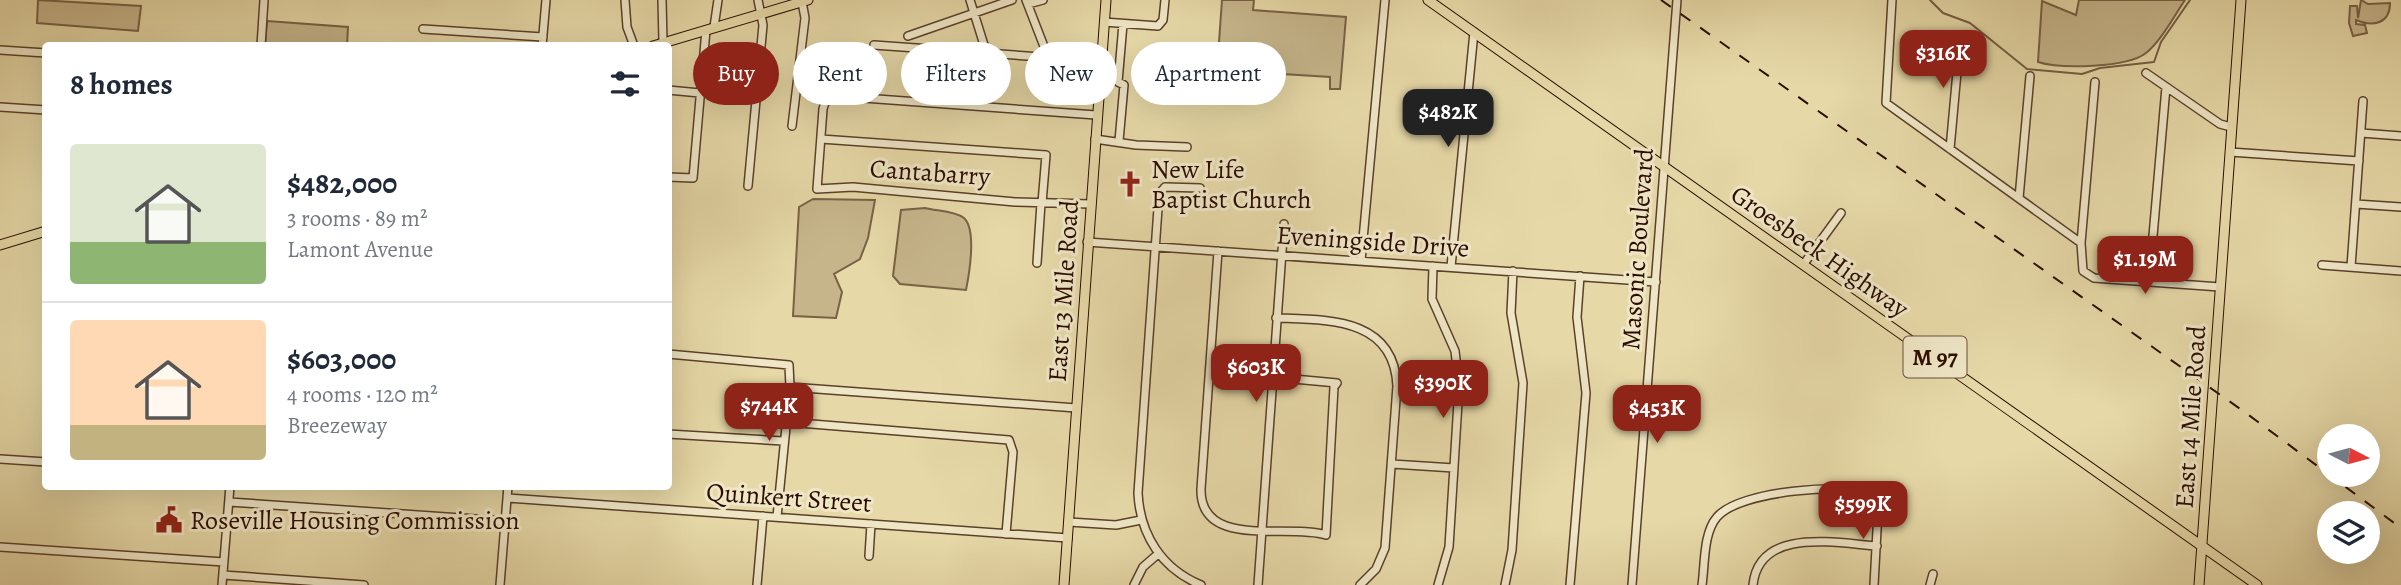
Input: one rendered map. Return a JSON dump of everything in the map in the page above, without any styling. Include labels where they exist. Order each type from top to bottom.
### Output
[{"type":"main road","name":"East 13 Mile Road","points":[[1102,42],[1106,0]]},
{"type":"main road","name":"Groesbeck Highway","points":[[1428,0],[2257,585]]},
{"type":"main road","name":"East 14 Mile Road","points":[[2199,585],[2241,0]]},
{"type":"main road","points":[[663,42],[805,1]]},
{"type":"main road","name":"East 13 Mile Road","points":[[1064,585],[1097,105]]},
{"type":"main road","points":[[0,245],[42,232]]},
{"type":"street","points":[[261,42],[264,0]]},
{"type":"street","points":[[424,29],[542,41],[546,0]]},
{"type":"street","points":[[625,0],[627,27],[633,42]]},
{"type":"street","points":[[662,0],[663,42]]},
{"type":"street","points":[[708,42],[718,0]]},
{"type":"street","points":[[748,186],[763,25],[758,0]]},
{"type":"street","points":[[971,0],[983,42]]},
{"type":"street","points":[[908,36],[1012,0]]},
{"type":"street","points":[[1042,42],[1027,2],[1043,0]]},
{"type":"street","points":[[1104,22],[1160,25],[1165,0]]},
{"type":"street","points":[[1361,261],[1385,0]]},
{"type":"street","name":"Masonic Boulevard","points":[[1632,585],[1677,0]]},
{"type":"street","points":[[1892,0],[1886,103],[2081,243]]},
{"type":"street","points":[[792,126],[805,1]]},
{"type":"street","points":[[1119,141],[1124,85],[1118,82],[1123,24]]},
{"type":"street","points":[[1451,267],[1474,32]]},
{"type":"street","points":[[1950,149],[1960,39]]},
{"type":"street","points":[[887,46],[1025,57]]},
{"type":"street","points":[[0,50],[42,53]]},
{"type":"street","points":[[2146,73],[2220,124],[2231,127]]},
{"type":"street","points":[[2019,198],[2030,76]]},
{"type":"street","points":[[2095,82],[2081,243],[2084,273],[2094,278],[2220,287]]},
{"type":"street","points":[[2149,282],[2166,87]]},
{"type":"street","points":[[672,90],[693,92]]},
{"type":"street","points":[[1037,263],[1045,155],[821,139],[824,105],[836,96],[1096,115]]},
{"type":"street","points":[[2351,267],[2363,101]]},
{"type":"street","points":[[672,177],[693,178],[699,105]]},
{"type":"street","points":[[0,107],[42,110]]},
{"type":"street","points":[[2361,133],[2401,136]]},
{"type":"street","name":"Cantabarry","points":[[821,139],[817,189],[853,187],[1042,203],[1090,204]]},
{"type":"street","points":[[1095,139],[1136,145],[1187,147]]},
{"type":"street","points":[[2230,152],[2359,161]]},
{"type":"street","points":[[1200,188],[1169,186],[1162,189],[1155,247],[1138,493],[1142,520],[1158,554],[1178,573],[1201,585]]},
{"type":"street","points":[[2356,204],[2401,207]]},
{"type":"street","points":[[1803,265],[1841,213]]},
{"type":"street","points":[[1258,585],[1284,224]]},
{"type":"street","name":"Eveningside Drive","points":[[1087,242],[1656,282]]},
{"type":"street","points":[[1218,251],[1202,503],[1208,516],[1222,526],[1326,535],[1334,387],[1337,383],[1272,377]]},
{"type":"street","points":[[2322,265],[2401,271]]},
{"type":"street","points":[[1433,266],[1432,299],[1450,337],[1458,364],[1449,547],[1438,585]]},
{"type":"street","points":[[1505,585],[1512,550],[1523,383],[1511,313],[1513,271]]},
{"type":"street","points":[[1570,585],[1586,393],[1577,317],[1580,276]]},
{"type":"street","points":[[1276,318],[1345,323],[1376,337],[1390,356],[1396,376],[1392,464],[1383,554],[1371,576],[1360,585]]},
{"type":"street","points":[[672,354],[789,365],[790,387],[778,517]]},
{"type":"street","points":[[790,387],[1076,408]]},
{"type":"street","points":[[787,422],[1009,440],[1013,452],[1006,534]]},
{"type":"street","points":[[672,434],[783,441]]},
{"type":"street","points":[[0,459],[42,462]]},
{"type":"street","points":[[1392,464],[1454,468]]},
{"type":"street","points":[[1702,585],[1710,530],[1716,518],[1727,510],[1810,488],[1879,493],[1874,585]]},
{"type":"street","points":[[222,585],[230,490]]},
{"type":"street","points":[[500,585],[508,490]]},
{"type":"street","name":"Quinkert Street","points":[[508,498],[1068,538]]},
{"type":"street","points":[[229,502],[505,521]]},
{"type":"street","points":[[757,585],[763,516]]},
{"type":"street","points":[[1069,522],[1116,525],[1142,520]]},
{"type":"street","points":[[869,556],[871,524]]},
{"type":"street","points":[[1753,585],[1757,564],[1769,552],[1813,541],[1877,546]]},
{"type":"street","points":[[0,547],[224,562]]},
{"type":"street","points":[[1134,585],[1143,568],[1158,554]]},
{"type":"street","points":[[1930,585],[1933,574]]},
{"type":"street","points":[[223,575],[364,585]]},
{"type":"shaded area","points":[[38,0],[141,6],[138,31],[37,23]]},
{"type":"shaded area","points":[[1222,0],[1254,0],[1253,10],[1346,17],[1340,89],[1330,89],[1330,77],[1286,74],[1286,42],[1219,42]]},
{"type":"shaded area","points":[[2079,0],[2185,0],[2157,42],[2137,58],[2093,66],[2061,66],[2038,62],[2042,1],[2076,15]]},
{"type":"shaded area","points":[[2361,0],[2368,4],[2390,3],[2389,10],[2387,16],[2379,22],[2356,20],[2356,24],[2365,25],[2367,33],[2353,36],[2349,23],[2350,6],[2357,6],[2358,18]]},
{"type":"shaded area","points":[[267,21],[348,27],[347,42],[265,42]]},
{"type":"shaded area","points":[[813,199],[875,200],[868,238],[860,259],[834,274],[842,292],[836,318],[793,316],[799,207]]},
{"type":"shaded area","points":[[925,208],[956,214],[968,224],[971,253],[966,290],[900,284],[893,276],[901,210]]},
{"type":"waterway","points":[[1930,0],[1943,13],[1970,23],[2027,69],[2082,74],[2100,68],[2154,62],[2161,42],[2190,0]]},
{"type":"railway","points":[[1661,0],[2246,413],[2401,528]]},
{"type":"place","name":"New Life Baptist Church","points":[[1130,184]]},
{"type":"place","name":"Roseville Housing Commission","points":[[169,520]]}]
